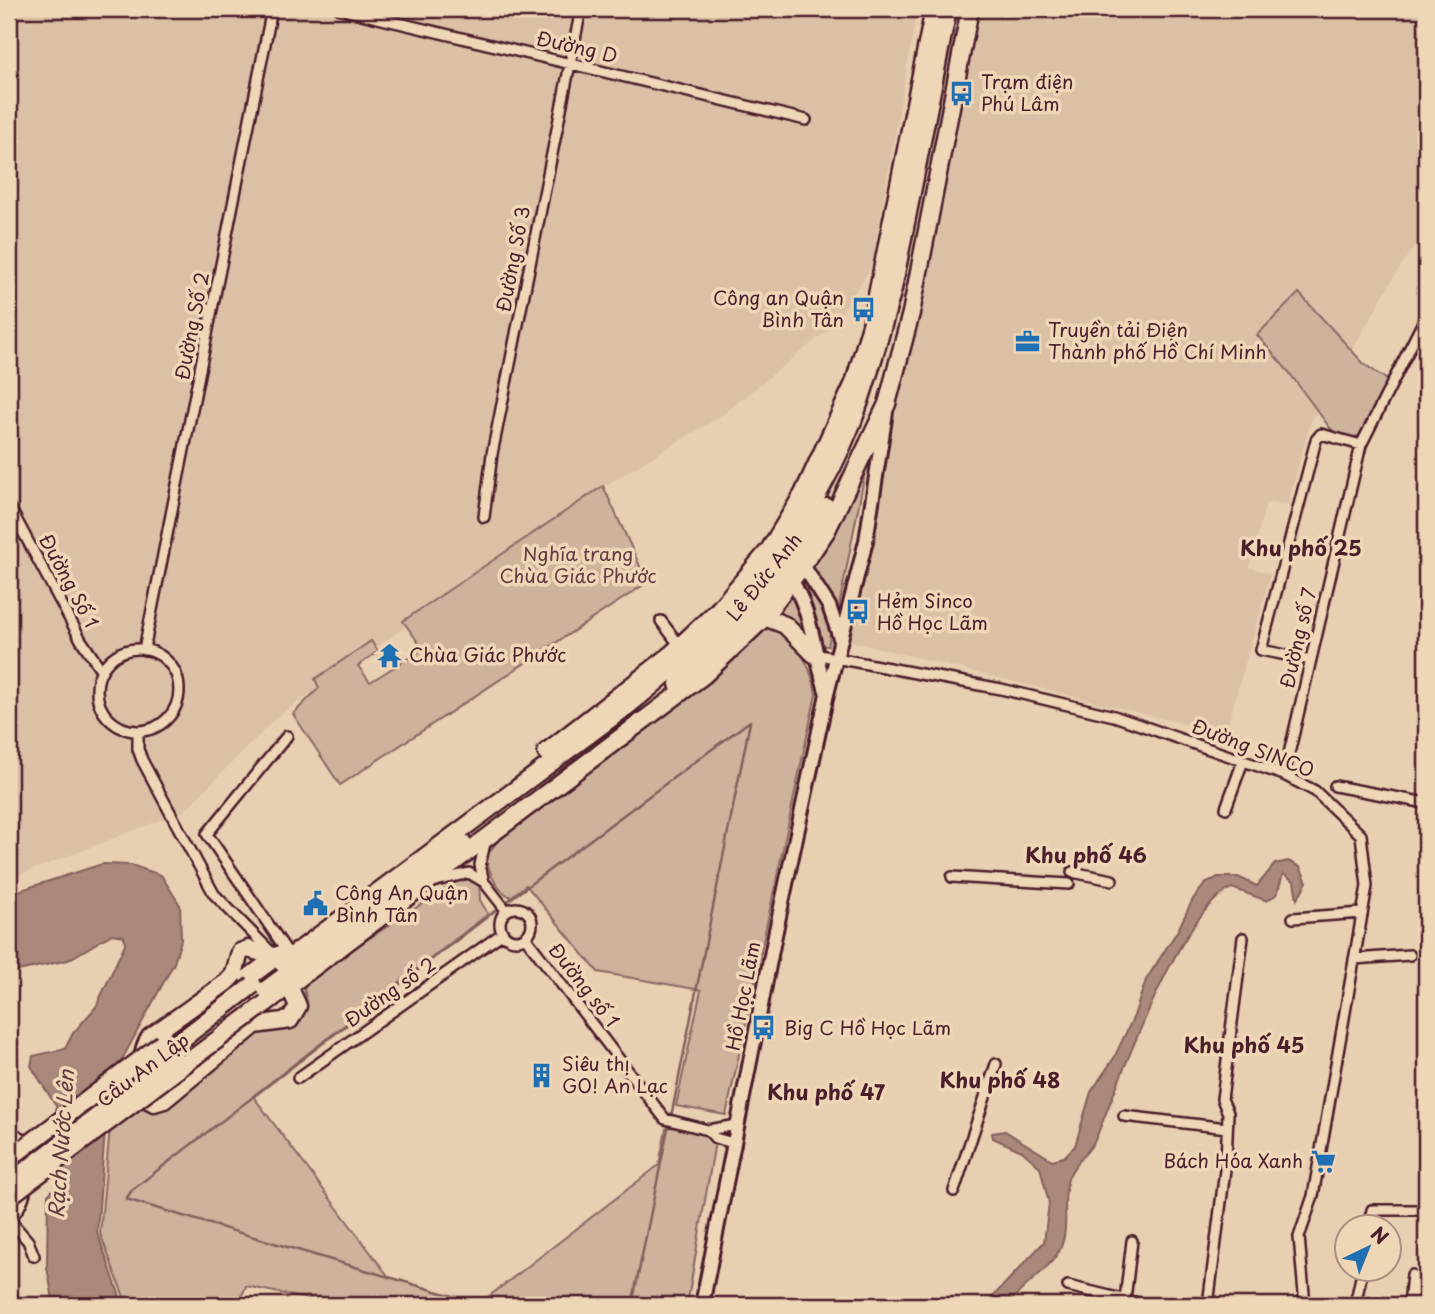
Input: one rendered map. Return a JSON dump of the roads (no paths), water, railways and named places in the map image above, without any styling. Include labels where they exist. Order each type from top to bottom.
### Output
[{"type":"highway","name":"Lê Đức Anh","points":[[792,550],[854,383],[872,325],[934,9]]},
{"type":"highway","name":"Lê Đức Anh","points":[[257,990],[289,986],[428,883],[704,675],[758,614],[781,565],[792,550],[842,444],[870,368],[893,289],[948,9]]},
{"type":"highway","name":"Lê Đức Anh","points":[[257,990],[284,957],[629,705],[674,669],[781,565],[792,550],[863,440],[886,387],[961,9]]},
{"type":"highway","name":"Lê Đức Anh","points":[[792,550],[827,530],[887,404],[911,313],[970,9]]},
{"type":"highway","points":[[886,387],[887,404]]},
{"type":"highway","name":"Lê Đức Anh","points":[[406,869],[427,844],[680,646],[719,609],[781,565]]},
{"type":"highway","name":"Lê Đức Anh","points":[[257,990],[669,692],[758,614]]},
{"type":"highway","points":[[758,614],[792,630],[814,654]]},
{"type":"highway","points":[[284,957],[248,950],[240,952],[234,974],[227,982],[150,1037],[146,1046],[142,1076],[145,1098],[154,1103],[164,1100],[255,1025],[290,1020],[298,1006],[289,986]]},
{"type":"highway","name":"Cầu An Lập","points":[[9,1159],[257,990]]},
{"type":"highway","name":"Cầu An Lập","points":[[9,1171],[257,990]]},
{"type":"highway","name":"Cầu An Lập","points":[[9,1192],[257,990]]},
{"type":"highway","points":[[9,1140],[15,1138],[21,1143],[24,1163],[19,1200],[9,1217]]},
{"type":"main road","name":"Hồ Học Lãm","points":[[702,1305],[827,694],[866,541],[887,404]]},
{"type":"main road","name":"Hồ Học Lãm","points":[[792,550],[829,606],[840,639]]},
{"type":"main road","name":"Hồ Học Lãm","points":[[781,565],[812,625],[814,654],[827,694]]},
{"type":"street","name":"Đường Số 2","points":[[145,650],[272,9]]},
{"type":"street","name":"Đường D","points":[[340,9],[807,120]]},
{"type":"street","name":"Đường Số 3","points":[[484,517],[492,454],[581,9]]},
{"type":"street","name":"Đường số 7","points":[[1284,775],[1361,445],[1426,316]]},
{"type":"street","points":[[1311,660],[1261,650],[1316,440],[1321,434],[1361,445]]},
{"type":"street","name":"Đường Số 1","points":[[9,506],[80,640],[102,671]]},
{"type":"street","points":[[661,621],[680,646]]},
{"type":"street","points":[[145,650],[156,653],[170,664],[178,680],[179,698],[167,721],[152,730],[138,732],[117,726],[104,713],[97,688],[102,671],[121,653],[145,650]]},
{"type":"street","name":"Đường SINCO","points":[[814,654],[1001,689],[1114,716],[1284,775],[1315,791],[1361,835],[1367,886],[1313,1196],[1299,1237],[1306,1305]]},
{"type":"street","points":[[138,732],[138,749],[142,760],[204,878],[224,906],[284,957]]},
{"type":"street","points":[[284,957],[207,834],[287,736]]},
{"type":"street","points":[[1226,808],[1243,761]]},
{"type":"street","points":[[1335,786],[1426,803]]},
{"type":"street","points":[[484,882],[481,865],[486,838]]},
{"type":"street","points":[[1072,872],[1112,880]]},
{"type":"street","points":[[428,883],[460,873],[470,873],[484,882],[506,910]]},
{"type":"street","points":[[952,877],[1069,884]]},
{"type":"street","points":[[517,908],[527,912],[532,922],[525,937],[516,940],[503,933],[499,924],[506,910],[517,908]]},
{"type":"street","points":[[1293,918],[1362,913]]},
{"type":"street","name":"Đường số 2","points":[[298,1078],[503,933]]},
{"type":"street","name":"Đường số 1","points":[[525,937],[665,1119],[708,1130],[737,1125]]},
{"type":"street","points":[[1208,1305],[1226,1163],[1228,1113],[1222,1099],[1243,937]]},
{"type":"street","points":[[1354,959],[1410,955]]},
{"type":"street","points":[[954,1191],[996,1064]]},
{"type":"street","points":[[1125,1116],[1227,1128]]},
{"type":"street","name":"Đường số 1","points":[[708,1130],[715,1138],[733,1143]]},
{"type":"street","points":[[1372,1212],[1426,1210]]},
{"type":"street","points":[[9,1217],[28,1241],[34,1256]]},
{"type":"street","points":[[1125,1300],[1132,1241]]},
{"type":"street","points":[[1409,1305],[1412,1275]]},
{"type":"street","points":[[1355,1305],[1360,1282]]},
{"type":"street","points":[[1068,1286],[1147,1305]]},
{"type":"water","points":[[1288,861],[1300,867],[1307,882],[1297,899],[1294,881],[1283,874],[1277,894],[1267,901],[1232,888],[1212,903],[1192,929],[1153,1001],[1095,1140],[1070,1173],[1065,1195],[1065,1230],[1061,1247],[1050,1263],[1008,1305],[985,1305],[1044,1242],[1049,1203],[1040,1167],[1022,1151],[993,1138],[992,1133],[1005,1131],[1052,1160],[1064,1157],[1075,1146],[1091,1092],[1114,1058],[1134,1016],[1146,980],[1178,930],[1193,899],[1205,884],[1218,877],[1238,877],[1257,886],[1275,864]]},
{"type":"water","name":"Rạch Nước Lên","points":[[102,864],[131,865],[161,875],[180,905],[181,940],[174,963],[119,1065],[105,1131],[97,1232],[123,1305],[54,1305],[47,1267],[48,1195],[60,1182],[56,1106],[31,1066],[33,1056],[65,1049],[73,1033],[96,1007],[125,944],[124,936],[112,934],[68,960],[9,973],[9,894]]},
{"type":"waterway","points":[[505,903],[750,721]]},
{"type":"waterway","points":[[671,1117],[750,722]]},
{"type":"waterway","points":[[483,1305],[126,1199],[132,1190],[500,907]]},
{"type":"waterway","points":[[632,1305],[669,1123]]},
{"type":"place","name":"Trạm điện Phú Lâm","points":[[961,93]]},
{"type":"place","name":"Công an Quận Bình Tân","points":[[864,309]]},
{"type":"place","name":"Truyền tải Điện Thành phố Hồ Chí Minh","points":[[1028,341]]},
{"type":"place","name":"Hẻm Sinco Hồ Học Lãm","points":[[857,612]]},
{"type":"place","name":"Chùa Giác Phước","points":[[389,655]]},
{"type":"place","name":"Công An Quận Bình Tân","points":[[315,904]]},
{"type":"place","name":"Big C Hồ Học Lãm","points":[[764,1028]]},
{"type":"place","name":"Siêu thị GO! An Lạc","points":[[542,1075]]},
{"type":"place","name":"Bách Hóa Xanh","points":[[1323,1161]]},
{"type":"district","name":"Khu phố 25","points":[[1301,549]]},
{"type":"district","name":"Khu phố 46","points":[[1086,856]]},
{"type":"district","name":"Khu phố 45","points":[[1244,1046]]},
{"type":"district","name":"Khu phố 48","points":[[1000,1081]]},
{"type":"district","name":"Khu phố 47","points":[[826,1093]]},
{"type":"park label","name":"Nghĩa trang Chùa Giác Phước","points":[[578,565]]}]
